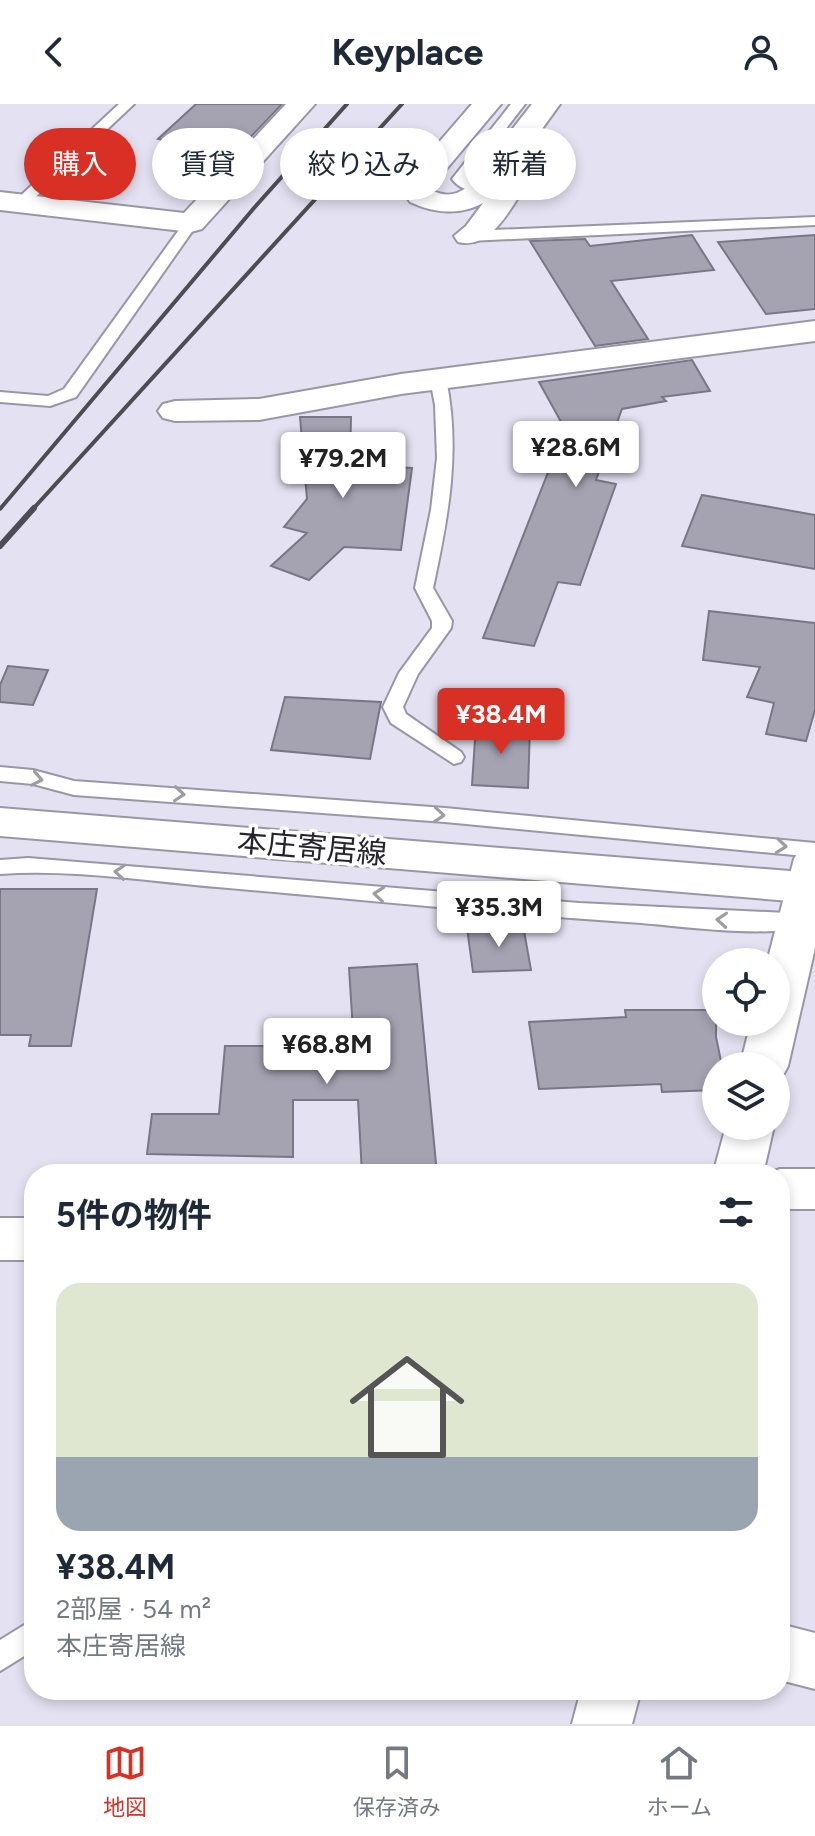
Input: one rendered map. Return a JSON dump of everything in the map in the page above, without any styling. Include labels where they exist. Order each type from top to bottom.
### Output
[{"type":"street","points":[[10,202],[191,223],[301,104]]},
{"type":"street","points":[[466,128],[487,104]]},
{"type":"street","points":[[528,128],[546,104]]},
{"type":"street","points":[[469,236],[477,232],[572,104]]},
{"type":"street","points":[[464,131],[419,183],[417,190],[428,200],[458,203],[465,200]]},
{"type":"street","points":[[175,411],[208,413],[356,395],[377,388],[438,379],[815,331]]},
{"type":"street","name":"本庄寄居線","points":[[0,822],[811,881]]},
{"type":"street","points":[[790,961],[811,881]]},
{"type":"street","points":[[740,1164],[746,1140]]},
{"type":"street","points":[[790,1189],[815,1189]]},
{"type":"street","points":[[0,1239],[24,1239]]},
{"type":"street","points":[[790,1655],[815,1661]]},
{"type":"street","points":[[602,1724],[608,1700]]},
{"type":"lane","points":[[10,202],[77,150],[127,104]]},
{"type":"lane","points":[[499,128],[518,104]]},
{"type":"lane","points":[[469,236],[815,221]]},
{"type":"lane","points":[[0,397],[50,401],[70,393],[191,223]]},
{"type":"lane","points":[[438,379],[445,453],[444,498],[424,588],[442,621],[441,628],[409,673],[393,707],[398,718],[454,757]]},
{"type":"lane","points":[[0,774],[33,777],[74,788],[445,815],[811,881]]},
{"type":"lane","points":[[0,867],[28,865],[99,870],[595,912],[754,922],[811,881]]},
{"type":"lane","points":[[0,1657],[24,1640]]},
{"type":"building","points":[[196,104],[282,104],[259,128],[170,128]]},
{"type":"building","points":[[692,235],[714,270],[611,281],[648,339],[595,346],[530,241],[585,239],[590,246]]},
{"type":"building","points":[[815,235],[815,309],[766,314],[718,242]]},
{"type":"building","points":[[692,360],[710,391],[662,397],[666,401],[622,409],[596,480],[616,484],[580,585],[558,582],[534,646],[483,638],[565,429],[539,382]]},
{"type":"building","points":[[300,417],[351,417],[350,465],[412,468],[401,550],[344,547],[309,580],[271,566],[307,533],[284,527],[307,499]]},
{"type":"building","points":[[702,495],[815,515],[815,569],[682,546]]},
{"type":"building","points":[[709,611],[815,623],[815,710],[806,741],[766,734],[774,703],[747,697],[760,667],[703,660]]},
{"type":"building","points":[[8,666],[48,670],[33,705],[0,702],[0,685]]},
{"type":"building","points":[[285,697],[381,702],[370,759],[271,750]]},
{"type":"building","points":[[476,724],[530,727],[528,788],[472,785]]},
{"type":"building","points":[[0,889],[97,889],[71,1046],[29,1046],[31,1035],[0,1035]]},
{"type":"building","points":[[523,925],[531,970],[473,972],[467,928]]},
{"type":"building","points":[[417,964],[436,1164],[361,1164],[358,1100],[293,1100],[293,1157],[147,1154],[152,1114],[219,1114],[225,1046],[354,1046],[349,968]]},
{"type":"building","points":[[625,1010],[702,1010],[702,1036],[716,1036],[719,1052],[702,1052],[702,1091],[662,1092],[661,1084],[539,1089],[529,1022],[626,1017]]},
{"type":"railway","points":[[0,509],[254,208],[347,104]]},
{"type":"railway","points":[[32,510],[402,104]]},
{"type":"railway","points":[[0,546],[34,508]]}]
